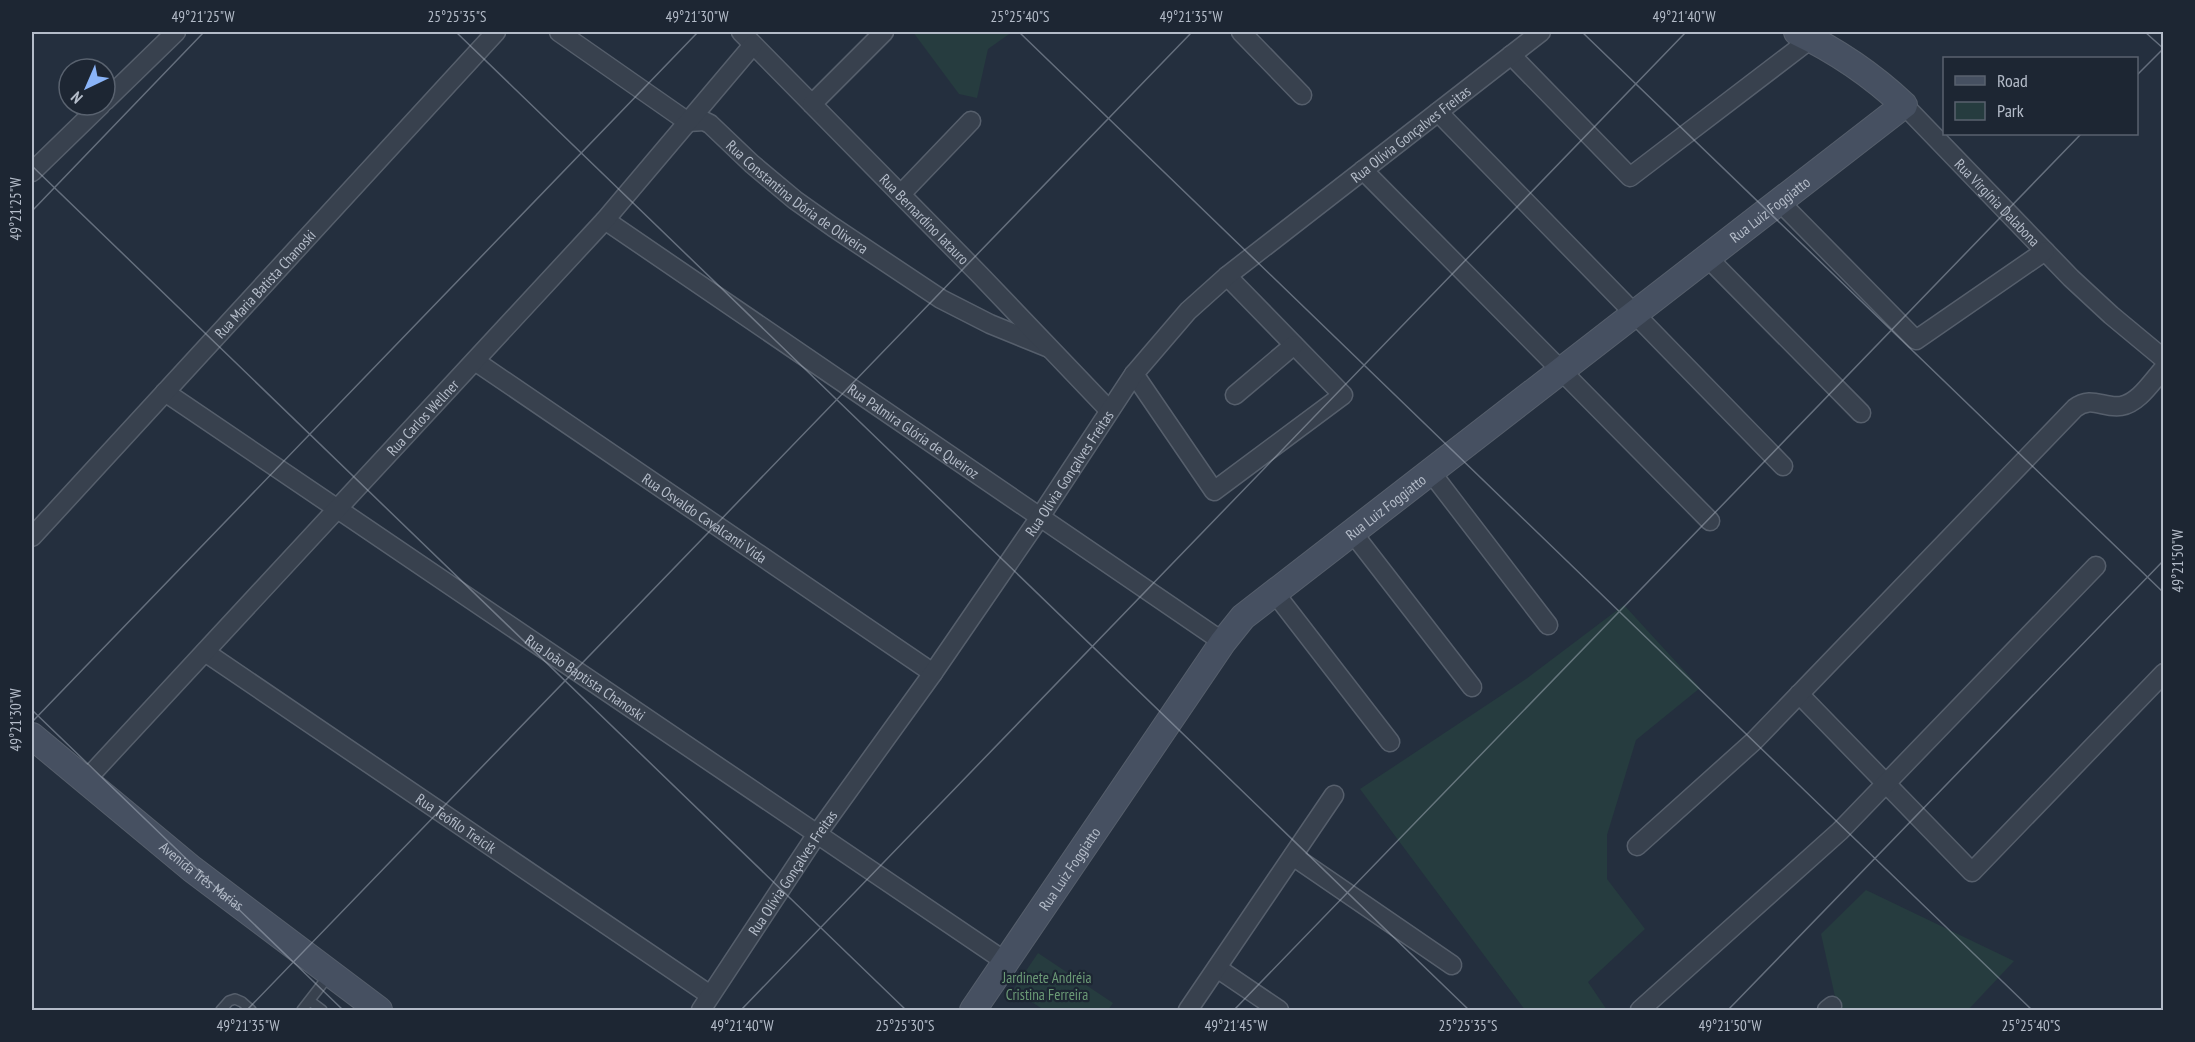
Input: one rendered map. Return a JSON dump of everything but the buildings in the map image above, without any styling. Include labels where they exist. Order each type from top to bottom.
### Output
[{"type":"street","points":[[117,89],[176,32]]},
{"type":"street","name":"Rua Maria Batista Chanoski","points":[[32,537],[496,32]]},
{"type":"street","name":"Rua Constantina Dória de Oliveira","points":[[559,32],[688,122],[704,121],[710,124],[752,164],[795,200],[941,299],[990,324],[1049,348]]},
{"type":"street","points":[[812,104],[884,32]]},
{"type":"street","points":[[1241,32],[1302,95]]},
{"type":"street","name":"Rua Olívia Gonçalves Freitas","points":[[706,1003],[818,834],[933,673],[1040,517],[1108,410],[1134,374],[1188,311],[1227,276],[1541,32]]},
{"type":"street","points":[[1511,55],[1630,177],[1804,35]]},
{"type":"street","name":"Rua Virgínia Dalabona","points":[[1804,35],[1849,59],[1904,105],[2090,297],[2163,358]]},
{"type":"street","name":"Rua Carlos Wellner","points":[[85,781],[605,220],[688,122],[747,38]]},
{"type":"street","name":"Rua Bernardino Iatauro","points":[[747,38],[901,194],[1108,410]]},
{"type":"street","name":"Rua Luiz Foggiatto","points":[[974,1011],[1223,642],[1243,617],[1904,105]]},
{"type":"street","points":[[1438,112],[1783,466]]},
{"type":"street","points":[[32,172],[89,117]]},
{"type":"street","points":[[901,194],[971,121]]},
{"type":"street","points":[[1363,170],[1710,521]]},
{"type":"street","points":[[1779,201],[1916,340],[2045,251]]},
{"type":"street","name":"Rua Palmira Glória de Queiroz","points":[[605,220],[1223,642]]},
{"type":"street","points":[[1707,257],[1861,413]]},
{"type":"street","points":[[1134,374],[1214,491],[1343,395],[1227,276]]},
{"type":"street","points":[[1235,395],[1294,345]]},
{"type":"street","name":"Rua Osvaldo Cavalcanti Vida","points":[[474,361],[933,673]]},
{"type":"street","points":[[1638,846],[1754,741],[2075,408],[2086,402],[2122,406],[2132,402],[2163,368]]},
{"type":"street","name":"Rua João Baptista Chanoski","points":[[165,392],[1006,962]]},
{"type":"street","points":[[1430,471],[1548,625]]},
{"type":"street","points":[[1352,532],[1472,687]]},
{"type":"street","points":[[1640,1011],[1840,831],[2096,566]]},
{"type":"street","points":[[1274,592],[1390,742]]},
{"type":"street","name":"Rua Teófilo Treicik","points":[[205,652],[706,1003]]},
{"type":"street","points":[[1799,694],[1972,872],[2163,673]]},
{"type":"street","name":"Avenida Três Marias","points":[[32,737],[192,869],[378,1011]]},
{"type":"street","points":[[1188,1011],[1334,795]]},
{"type":"street","points":[[1293,856],[1452,965]]},
{"type":"street","points":[[1217,968],[1279,1011]]},
{"type":"lane","points":[[302,1011],[330,974]]},
{"type":"lane","points":[[221,1011],[229,1001],[235,999],[251,1011]]},
{"type":"lane","points":[[310,1001],[322,1011]]},
{"type":"green space","points":[[913,32],[1012,32],[988,49],[977,98],[959,94]]},
{"type":"green space","points":[[1624,605],[1700,688],[1636,740],[1607,835],[1607,879],[1645,929],[1588,982],[1607,1010],[1525,1010],[1360,789],[1526,679]]},
{"type":"green space","points":[[1866,890],[2014,961],[1968,1010],[1838,1010],[1821,934]]},
{"type":"green space","name":"Jardinete Andréia Cristina Ferreira","points":[[1038,953],[1113,1003],[1108,1010],[1044,1010],[1013,990]]}]
